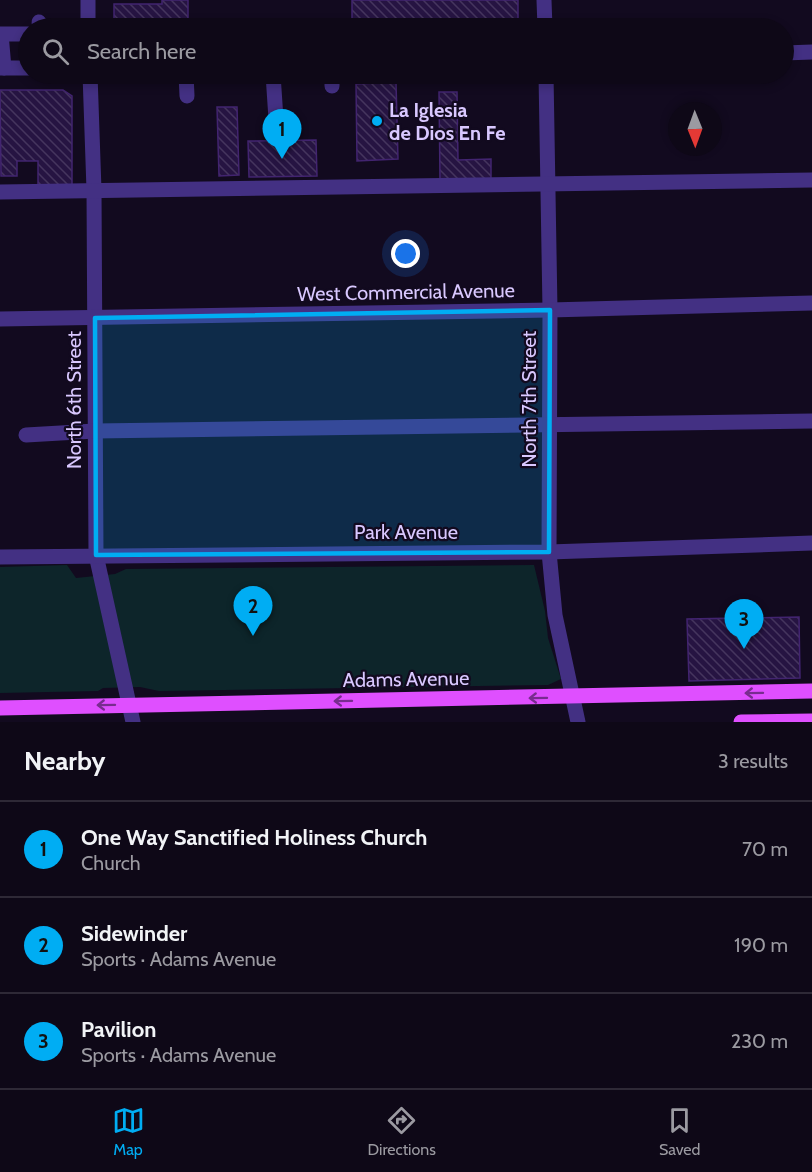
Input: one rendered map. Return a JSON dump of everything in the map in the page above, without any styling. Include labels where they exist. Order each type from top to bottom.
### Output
[{"type":"main road","name":"Adams Avenue","points":[[0,708],[812,691]]},
{"type":"main road","points":[[741,722],[812,721]]},
{"type":"street","points":[[88,0],[88,18]]},
{"type":"street","points":[[544,0],[545,18]]},
{"type":"street","points":[[18,33],[1,31],[2,68],[18,68]]},
{"type":"street","points":[[794,53],[812,52]]},
{"type":"street","name":"North 6th Street","points":[[90,84],[94,190],[96,555],[133,722]]},
{"type":"street","points":[[186,84],[187,96]]},
{"type":"street","points":[[274,84],[276,119]]},
{"type":"street","name":"North 7th Street","points":[[546,84],[550,310],[549,552],[555,615],[578,722]]},
{"type":"street","points":[[0,192],[812,180]]},
{"type":"street","name":"West Commercial Avenue","points":[[0,319],[550,310],[812,303]]},
{"type":"street","points":[[26,435],[96,431],[812,421]]},
{"type":"street","name":"Park Avenue","points":[[0,557],[549,552],[812,543]]},
{"type":"highlighted area","points":[[550,310],[549,552],[96,555],[95,318]]},
{"type":"green space","points":[[67,565],[76,578],[115,574],[126,569],[534,565],[545,611],[548,638],[561,679],[548,685],[159,691],[140,687],[103,688],[98,691],[0,693],[0,567]]},
{"type":"building","points":[[162,0],[188,0],[188,18],[114,18],[114,4],[162,4]]},
{"type":"building","points":[[352,0],[518,0],[518,18],[352,18]]},
{"type":"building","name":"La Iglesia de Dios En Fe","points":[[356,84],[396,84],[398,159],[357,161]]},
{"type":"building","points":[[0,90],[63,90],[72,96],[72,185],[38,185],[38,161],[17,161],[17,176],[1,176]]},
{"type":"building","points":[[439,92],[457,92],[458,160],[491,159],[491,181],[440,181]]},
{"type":"building","points":[[217,107],[237,107],[239,175],[219,176]]},
{"type":"building","points":[[316,140],[317,176],[249,177],[248,141]]},
{"type":"building","points":[[799,617],[800,678],[689,681],[687,619]]},
{"type":"place","name":"La Iglesia de Dios En Fe","points":[[377,121]]},
{"type":"place","name":"One Way Sanctified Holiness Church","points":[[282,159]]},
{"type":"place","name":"Sidewinder","points":[[253,636]]},
{"type":"place","name":"Pavilion","points":[[744,649]]}]
